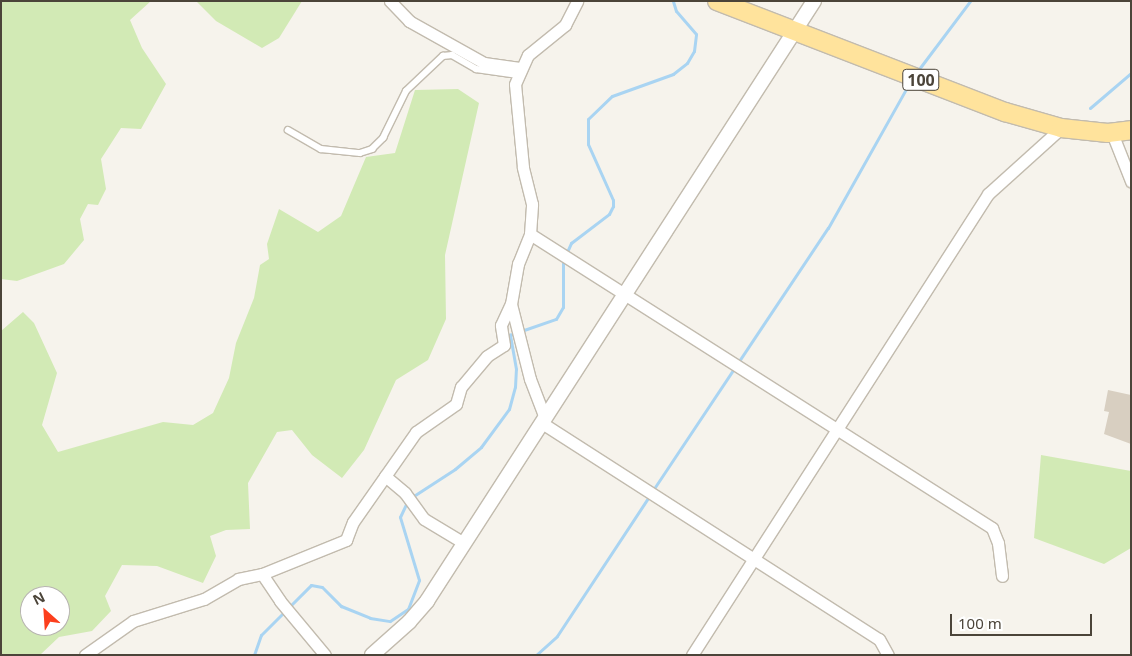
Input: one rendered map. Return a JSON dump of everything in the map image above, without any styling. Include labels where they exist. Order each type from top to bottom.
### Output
[{"type":"main road","name":"100","points":[[717,1],[1005,112],[1061,128],[1112,133],[1131,130]]},
{"type":"street","points":[[390,1],[409,21],[484,63],[519,72]]},
{"type":"street","points":[[84,655],[133,621],[204,599],[238,579],[262,574],[346,540],[353,522],[416,432],[456,404],[461,387],[487,356],[504,345],[501,325],[511,304],[518,264],[530,234],[532,204],[523,167],[516,105],[519,72],[540,43],[565,25],[577,1]]},
{"type":"street","points":[[372,655],[421,608],[814,1]]},
{"type":"street","points":[[692,655],[988,194],[1061,128]]},
{"type":"street","points":[[1112,133],[1131,181]]},
{"type":"street","points":[[530,234],[625,292],[992,528],[1000,550],[1002,576]]},
{"type":"street","points":[[511,304],[530,379],[543,420],[753,560],[879,640],[888,655]]},
{"type":"street","points":[[385,476],[405,493],[424,519],[464,543]]},
{"type":"street","points":[[262,574],[325,655]]},
{"type":"lane","points":[[288,130],[321,149],[360,154],[384,138],[406,91],[443,56],[452,55],[476,69],[519,72]]},
{"type":"green space","points":[[1,1],[151,1],[130,20],[142,48],[166,84],[141,129],[121,128],[101,159],[106,189],[98,205],[88,204],[80,219],[84,240],[64,264],[17,281],[1,279]]},
{"type":"green space","points":[[196,1],[302,1],[279,38],[262,48],[216,21]]},
{"type":"green space","points":[[458,89],[479,103],[445,255],[446,319],[428,360],[396,380],[364,450],[342,478],[312,455],[292,430],[277,432],[248,483],[250,529],[226,530],[210,536],[216,556],[203,583],[157,566],[122,565],[105,596],[111,611],[92,631],[70,635],[70,586],[20,586],[20,636],[64,636],[59,637],[40,655],[1,655],[1,331],[23,312],[34,323],[57,373],[42,425],[58,452],[163,422],[193,425],[213,413],[229,378],[236,343],[254,298],[260,265],[269,259],[267,244],[279,209],[318,232],[341,216],[366,157],[395,153],[415,90]]},
{"type":"green space","points":[[1041,455],[1131,471],[1131,548],[1104,564],[1034,538]]},
{"type":"building","points":[[1108,390],[1131,395],[1131,444],[1104,434],[1109,412],[1104,411]]},
{"type":"waterway","points":[[521,331],[556,319],[563,307],[563,261],[571,243],[609,214],[613,206],[613,200],[588,144],[588,119],[612,96],[673,74],[687,63],[694,51],[696,34],[676,11],[673,1]]},
{"type":"waterway","points":[[916,73],[970,1]]},
{"type":"waterway","points":[[1090,108],[1131,73]]},
{"type":"waterway","points":[[653,490],[828,228],[910,82]]},
{"type":"waterway","points":[[412,497],[455,469],[481,447],[509,409],[515,387],[516,369],[510,335],[515,333]]},
{"type":"waterway","points":[[536,655],[557,636],[650,495]]},
{"type":"waterway","points":[[289,607],[311,585],[322,587],[341,606],[370,618],[390,621],[408,609],[419,580],[400,517],[407,502]]},
{"type":"waterway","points":[[254,655],[261,635],[285,611]]}]
